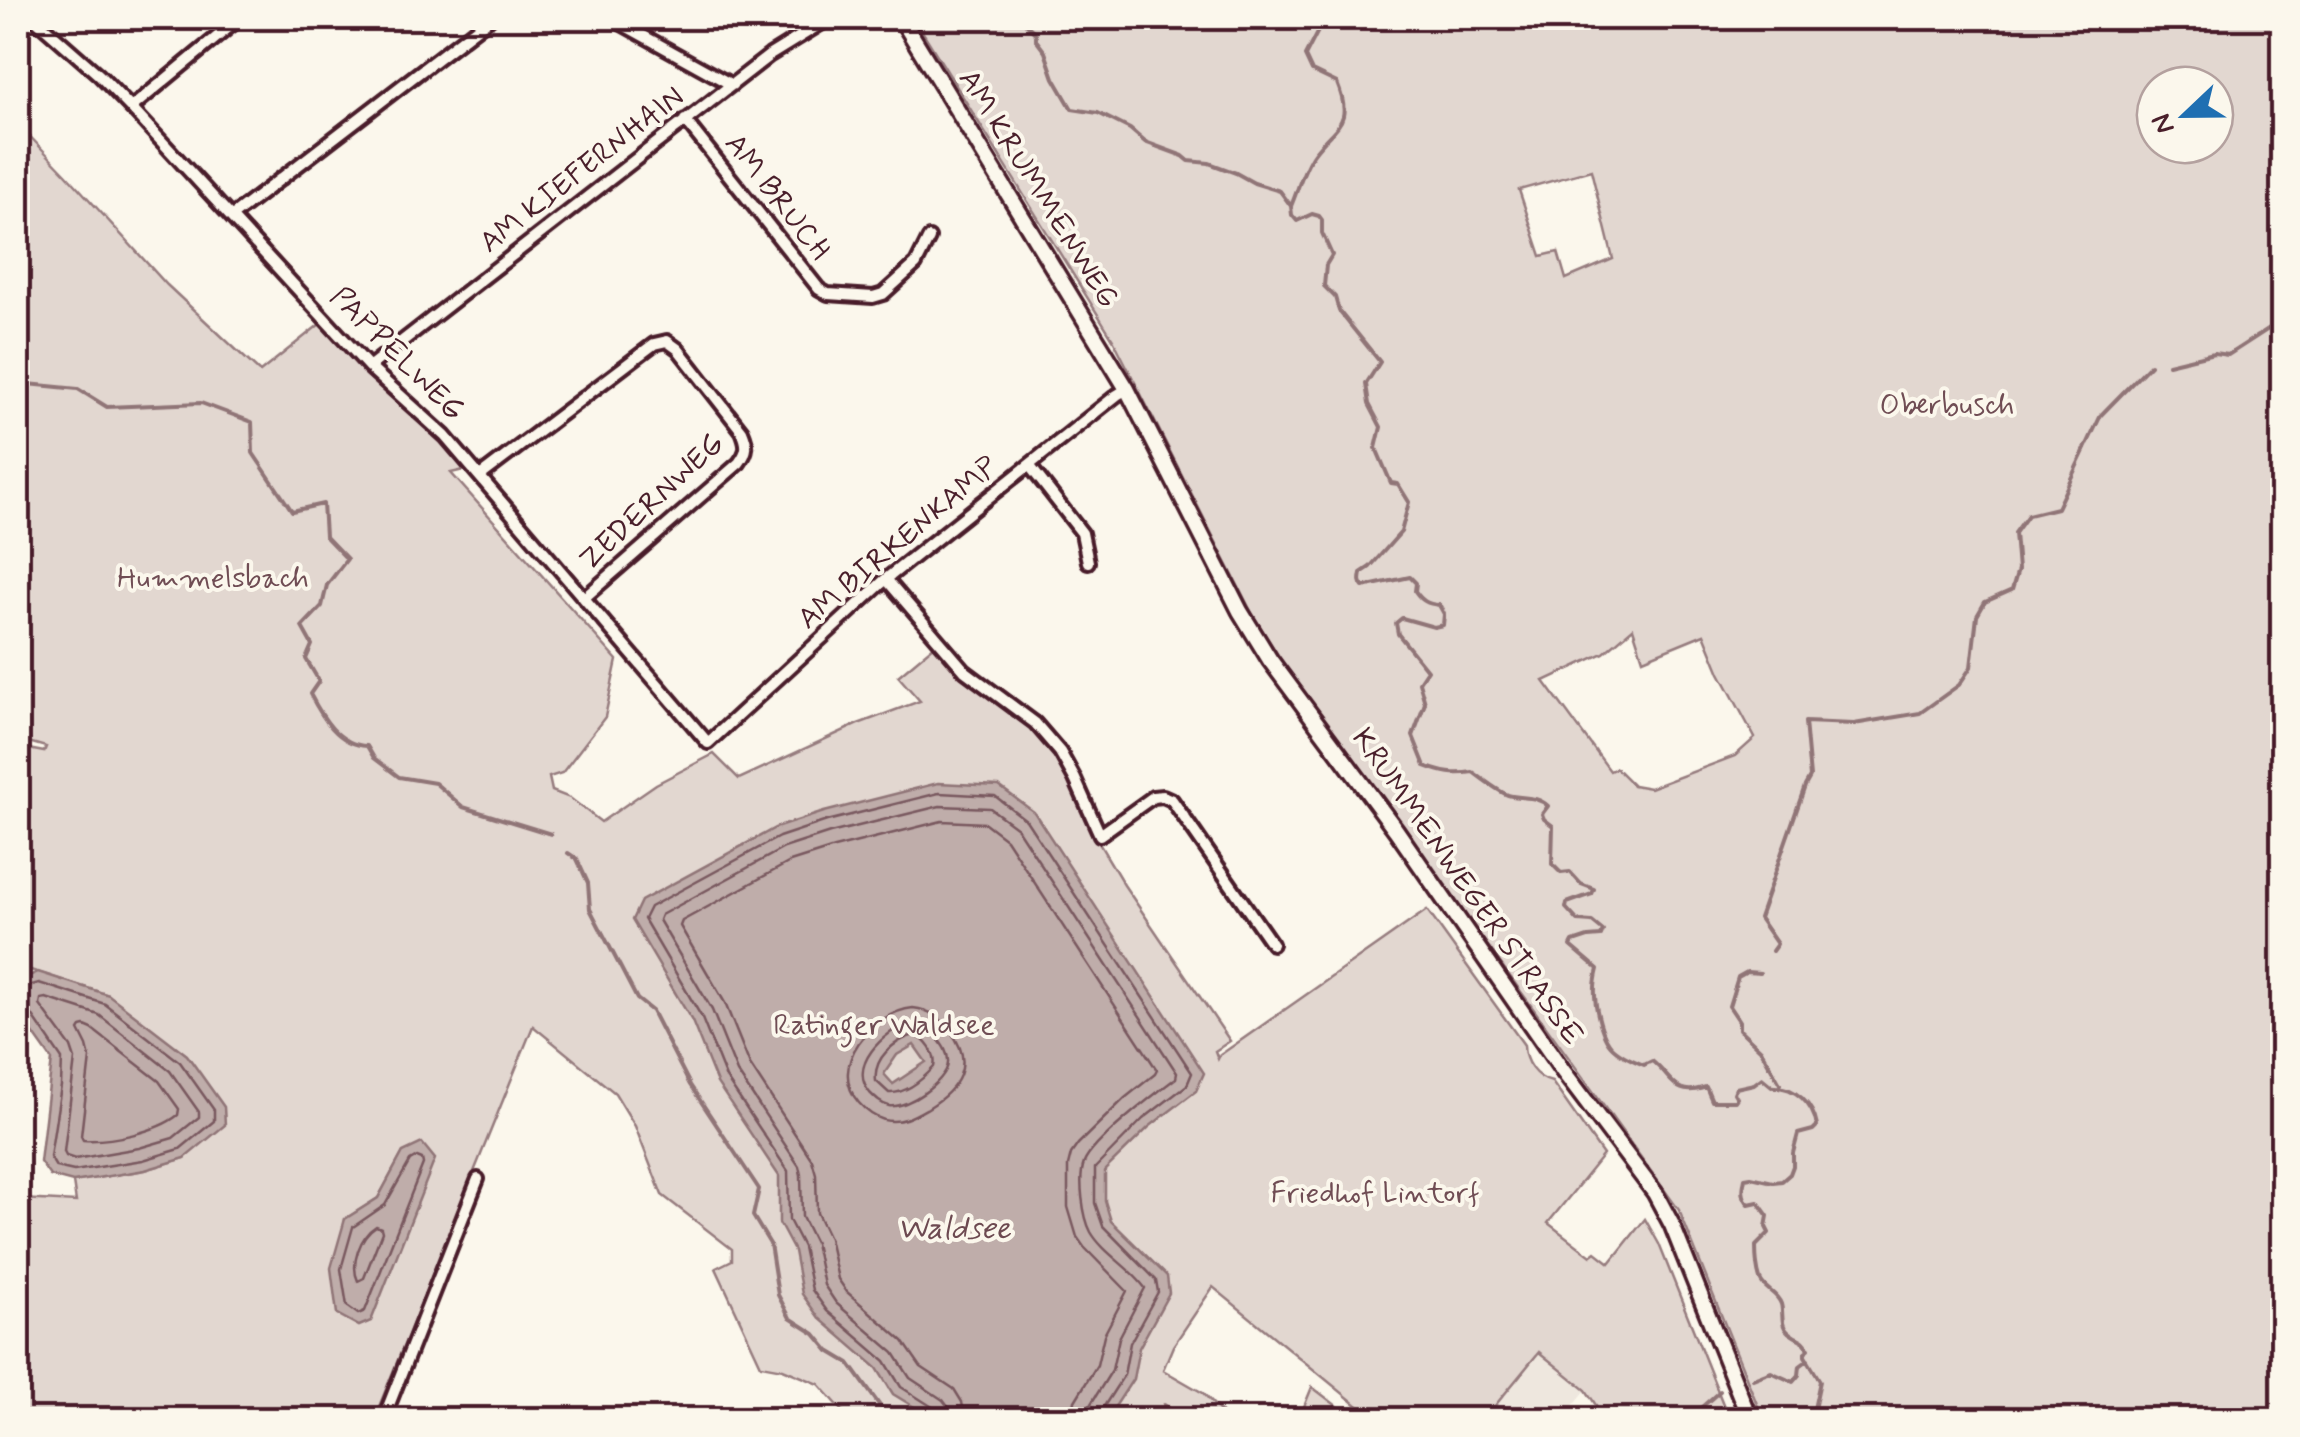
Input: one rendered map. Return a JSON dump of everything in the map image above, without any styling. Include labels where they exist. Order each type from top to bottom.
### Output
[{"type":"main road","name":"AM KRUMMENWEG","points":[[901,18],[1128,390]]},
{"type":"main road","name":"KRUMMENWEGER STRASSE","points":[[1128,390],[1240,611],[1270,660],[1654,1193],[1672,1225],[1750,1420]]},
{"type":"street","name":"PAPPELWEG","points":[[34,18],[99,75],[369,367],[445,436],[708,743]]},
{"type":"street","points":[[131,108],[240,18]]},
{"type":"street","points":[[230,217],[490,18]]},
{"type":"street","points":[[611,18],[732,85]]},
{"type":"street","name":"AM KIEFERNHAIN","points":[[369,367],[770,55],[830,18]]},
{"type":"street","name":"AM BRUCH","points":[[685,120],[819,289],[828,294],[883,294],[916,264],[929,238]]},
{"type":"street","name":"ZEDERNWEG","points":[[480,476],[654,344],[667,341],[678,349],[742,432],[748,446],[745,455],[584,598]]},
{"type":"street","name":"AM BIRKENKAMP","points":[[708,743],[886,579],[1128,390]]},
{"type":"street","points":[[1029,465],[1082,533],[1088,562]]},
{"type":"street","points":[[886,579],[965,671],[1035,723],[1060,752],[1100,835],[1153,797],[1172,800],[1272,944]]},
{"type":"street","points":[[383,1420],[478,1179]]},
{"type":"shaded area","points":[[1539,1351],[1586,1390],[1562,1419],[1484,1420]]},
{"type":"green space","name":"Oberbusch","points":[[914,18],[2282,18],[2282,1419],[1763,1419],[1679,1210],[1283,663],[1253,615],[1113,339]],"holes":[[[1591,170],[1613,259],[1566,279],[1558,252],[1541,256],[1519,190]],[[1633,628],[1643,659],[1704,634],[1755,738],[1735,756],[1650,788],[1633,785],[1616,768],[1610,771],[1544,681],[1604,653]]]},
{"type":"green space","points":[[18,124],[167,285],[260,372],[320,324],[366,375],[441,442],[464,470],[451,473],[617,660],[605,717],[562,773],[549,777],[552,791],[570,798],[601,822],[656,784],[714,754],[739,779],[858,724],[920,701],[898,676],[935,645],[965,678],[1029,725],[1056,755],[1097,840],[1124,885],[1230,1041],[1215,1051],[1218,1059],[1427,910],[1524,1045],[1532,1068],[1552,1082],[1603,1155],[1548,1223],[1591,1256],[1596,1252],[1610,1263],[1645,1219],[1659,1244],[1729,1419],[1605,1419],[1586,1390],[1539,1352],[1484,1419],[1374,1419],[1213,1287],[1173,1346],[1163,1370],[1203,1393],[1227,1419],[850,1419],[819,1384],[783,1369],[761,1365],[716,1268],[732,1260],[732,1249],[662,1195],[635,1126],[615,1093],[533,1026],[374,1419],[18,1419],[18,1201],[76,1202],[73,1182],[145,1170],[185,1158],[109,995],[18,966],[18,747],[44,752],[46,747],[18,739]],"holes":[[[403,1152],[338,1314],[345,1219],[378,1198]]]},
{"type":"green space","points":[[1312,1387],[1354,1419],[1299,1419]]},
{"type":"water","name":"Waldsee","points":[[938,783],[999,786],[1034,812],[1204,1073],[1196,1091],[1149,1127],[1105,1170],[1105,1201],[1111,1221],[1167,1276],[1169,1293],[1139,1348],[1133,1379],[1107,1419],[934,1419],[893,1394],[877,1368],[819,1318],[802,1294],[794,1251],[779,1223],[779,1176],[717,1083],[692,1021],[632,920],[641,901],[775,828]],"holes":[[[914,1045],[926,1062],[893,1084],[884,1074],[897,1055]]]},
{"type":"water","points":[[38,972],[109,995],[187,1055],[224,1107],[225,1125],[185,1158],[145,1170],[73,1182],[50,1176],[40,1162],[52,1060],[18,1012],[19,980]]},
{"type":"water","points":[[422,1143],[435,1159],[371,1321],[359,1326],[337,1314],[331,1268],[345,1219],[378,1198],[403,1152]]},
{"type":"waterway","points":[[1025,18],[1072,109],[1098,113],[1130,129],[1145,142],[1189,161],[1209,163],[1280,191],[1291,206]]},
{"type":"waterway","points":[[1318,18],[1321,25],[1305,56],[1312,71],[1337,83],[1343,116],[1307,165],[1291,206],[1292,215],[1297,221],[1312,214],[1322,220],[1322,233],[1332,255],[1326,265],[1324,286],[1380,362],[1366,384],[1369,404],[1381,427],[1376,448],[1391,483],[1398,484],[1409,502],[1401,532],[1361,573],[1361,584],[1363,587],[1410,577],[1420,597],[1439,605],[1444,614],[1443,625],[1434,627],[1402,618],[1396,623],[1398,634],[1427,670],[1419,682],[1425,703],[1413,736],[1425,766],[1449,773],[1473,772],[1504,793],[1548,806],[1542,814],[1553,826],[1552,864],[1561,873],[1570,872],[1581,884],[1594,889],[1592,894],[1567,903],[1566,908],[1578,921],[1592,922],[1603,931],[1601,936],[1588,937],[1571,946],[1598,969],[1597,1011],[1606,1039],[1616,1051],[1644,1065],[1652,1061],[1681,1088],[1706,1087],[1712,1101],[1735,1101],[1736,1088],[1762,1078],[1773,1087],[1796,1093],[1812,1110],[1817,1126],[1798,1134],[1790,1174],[1773,1182],[1745,1178],[1743,1192],[1749,1204],[1758,1202],[1768,1216],[1769,1233],[1756,1246],[1759,1275],[1779,1300],[1785,1328],[1809,1349],[1805,1356],[1820,1381],[1814,1409],[1820,1420]]},
{"type":"waterway","points":[[18,266],[28,271],[26,382],[18,389]]},
{"type":"waterway","points":[[2168,364],[2214,353],[2228,355],[2282,320]]},
{"type":"waterway","points":[[1772,951],[1777,944],[1759,918],[1810,777],[1805,722],[1854,724],[1920,713],[1959,685],[1971,667],[1977,616],[1985,602],[2012,590],[2018,570],[2015,533],[2028,515],[2057,508],[2101,415],[2150,365]]},
{"type":"waterway","name":"Hummelsbach","points":[[18,383],[78,389],[107,407],[201,403],[252,422],[253,453],[292,511],[323,504],[325,536],[347,559],[327,585],[322,606],[302,627],[312,645],[306,659],[319,681],[310,694],[326,720],[348,741],[367,746],[374,758],[399,777],[435,783],[463,807],[551,834]]},
{"type":"waterway","name":"Hummelsbach","points":[[568,853],[577,859],[588,883],[590,909],[637,999],[652,1011],[690,1085],[759,1189],[753,1216],[770,1244],[778,1295],[790,1318],[849,1363],[893,1420]]},
{"type":"waterway","points":[[1760,973],[1747,972],[1738,977],[1729,1006],[1739,1021],[1739,1029],[1761,1050],[1780,1084]]},
{"type":"waterway","name":"Hummelsbach","points":[[1753,1379],[1771,1372],[1793,1382],[1800,1366],[1808,1360]]},
{"type":"waterway","name":"Hummelsbach","points":[[1687,1420],[1720,1391]]},
{"type":"waterway","points":[[1164,1405],[1185,1420]]},
{"type":"park label","name":"Ratinger Waldsee","points":[[884,1025]]},
{"type":"park label","name":"Friedhof Lintorf","points":[[1375,1193]]}]
